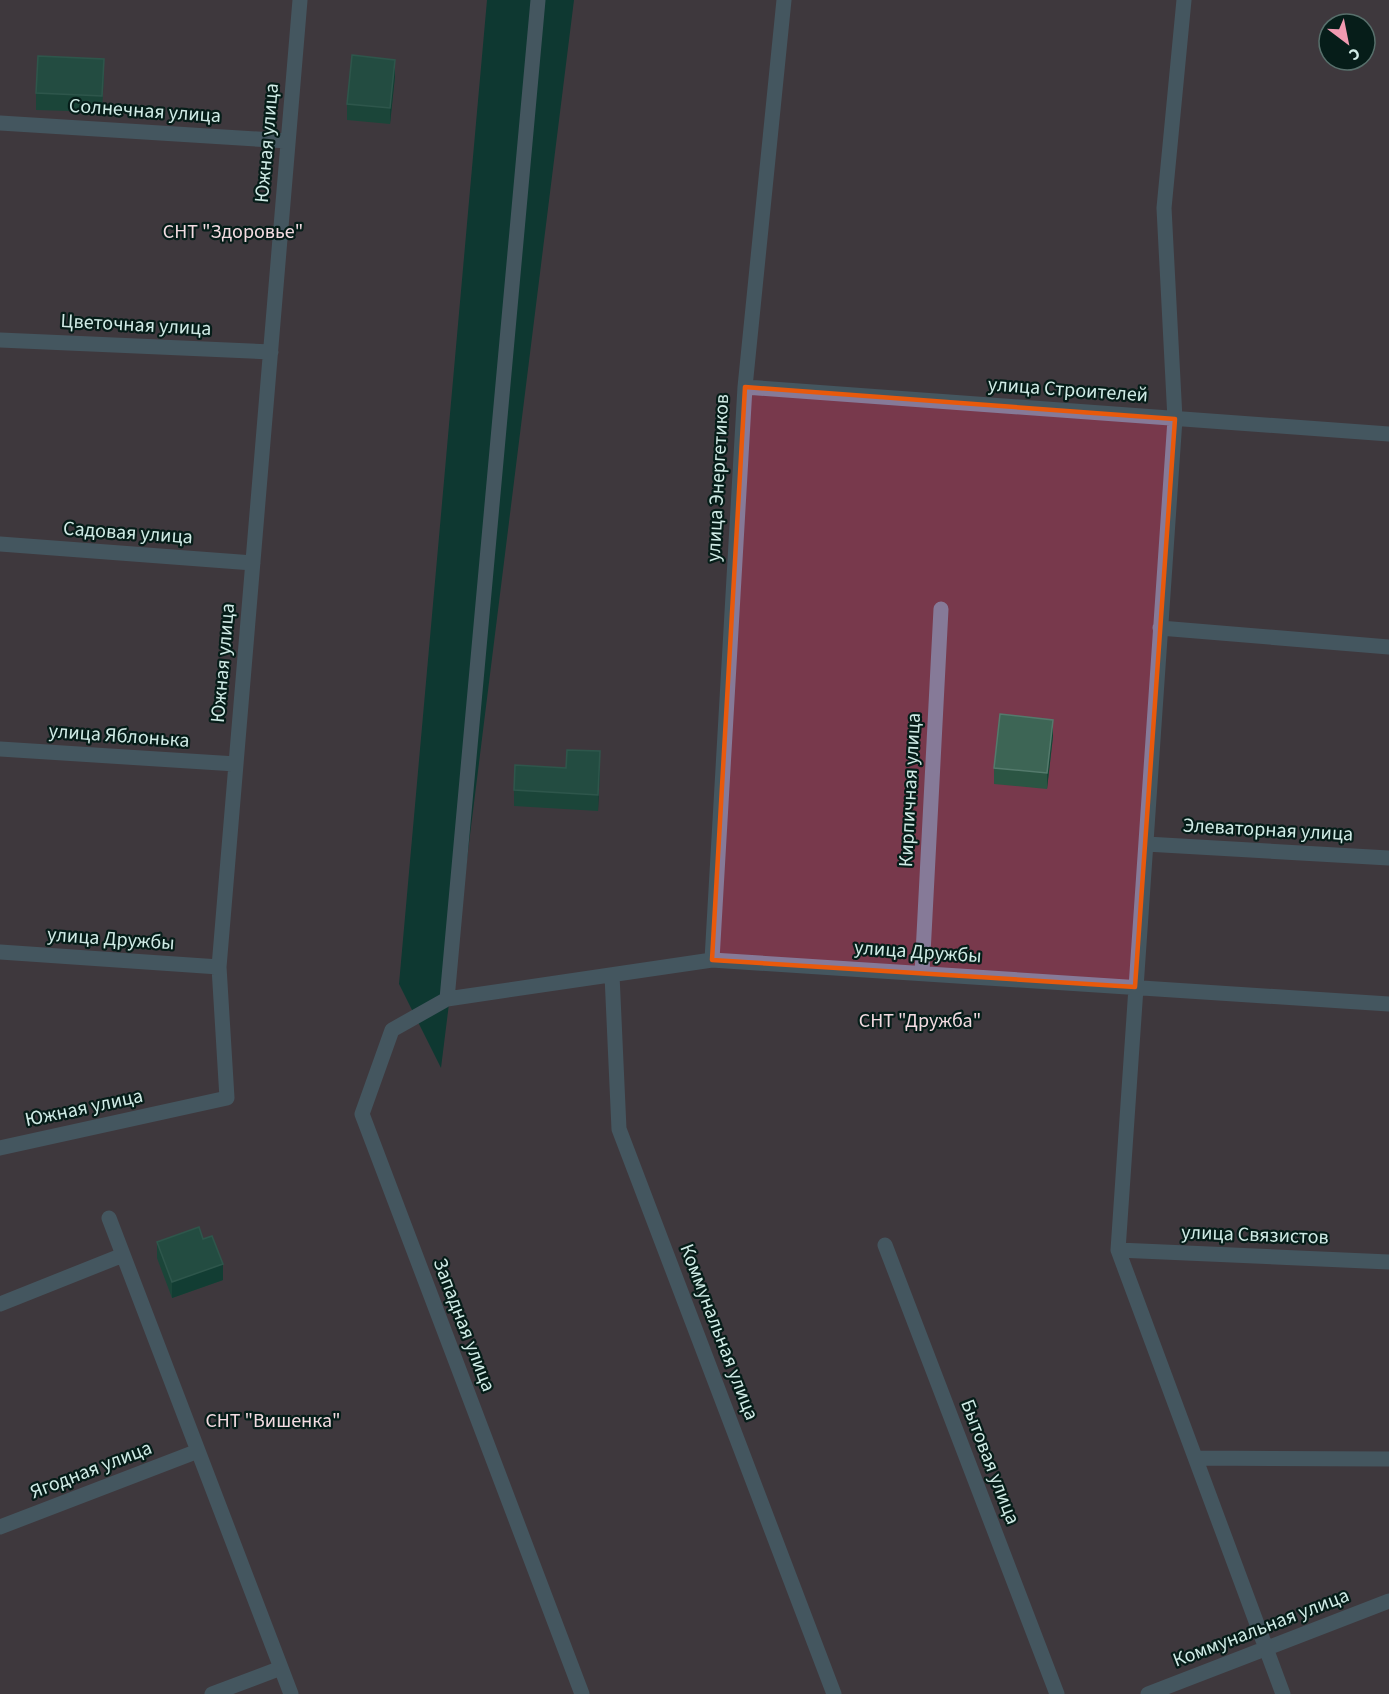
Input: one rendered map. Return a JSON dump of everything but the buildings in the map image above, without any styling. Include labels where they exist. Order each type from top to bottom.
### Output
[{"type":"street","name":"Южная улица","points":[[0,1148],[227,1098],[219,967],[300,0]]},
{"type":"street","points":[[447,999],[538,0]]},
{"type":"street","name":"улица Энергетиков","points":[[712,960],[744,387],[784,0]]},
{"type":"street","points":[[1184,0],[1164,208],[1175,419],[1118,1250],[1283,1694]]},
{"type":"street","name":"Солнечная улица","points":[[0,123],[288,141]]},
{"type":"street","name":"Цветочная улица","points":[[0,340],[271,352]]},
{"type":"street","name":"улица Строителей","points":[[744,387],[1389,434]]},
{"type":"street","name":"Садовая улица","points":[[0,544],[253,563]]},
{"type":"street","name":"Кирпичная улица","points":[[922,973],[941,609]]},
{"type":"street","points":[[1160,628],[1389,647]]},
{"type":"street","name":"улица Яблонька","points":[[0,749],[236,764]]},
{"type":"street","name":"Элеваторная улица","points":[[1146,844],[1389,858]]},
{"type":"street","name":"улица Дружбы","points":[[0,952],[219,967]]},
{"type":"street","name":"улица Дружбы","points":[[447,999],[712,960],[1389,1004]]},
{"type":"street","name":"Коммунальная улица","points":[[612,975],[619,1129],[834,1694]]},
{"type":"street","name":"Западная улица","points":[[447,999],[392,1030],[362,1114],[582,1694]]},
{"type":"street","points":[[109,1218],[291,1694]]},
{"type":"street","name":"Бытовая улица","points":[[885,1245],[1057,1694]]},
{"type":"street","name":"улица Связистов","points":[[1118,1250],[1389,1262]]},
{"type":"street","points":[[0,1304],[123,1255]]},
{"type":"street","name":"Ягодная улица","points":[[0,1527],[198,1451]]},
{"type":"street","points":[[1196,1458],[1389,1459]]},
{"type":"street","name":"Коммунальная улица","points":[[1148,1694],[1389,1601]]},
{"type":"street","points":[[212,1694],[281,1668]]},
{"type":"highlighted area","points":[[745,387],[1175,419],[1135,987],[712,960]]},
{"type":"green space","name":"СНТ \"Дружба\"","points":[[0,0],[487,0],[399,984],[441,1068],[574,0],[1389,0],[1389,1694],[0,1694]]},
{"type":"park label","name":"СНТ \"Здоровье\"","points":[[233,232]]},
{"type":"park label","name":"СНТ \"Вишенка\"","points":[[273,1421]]}]
